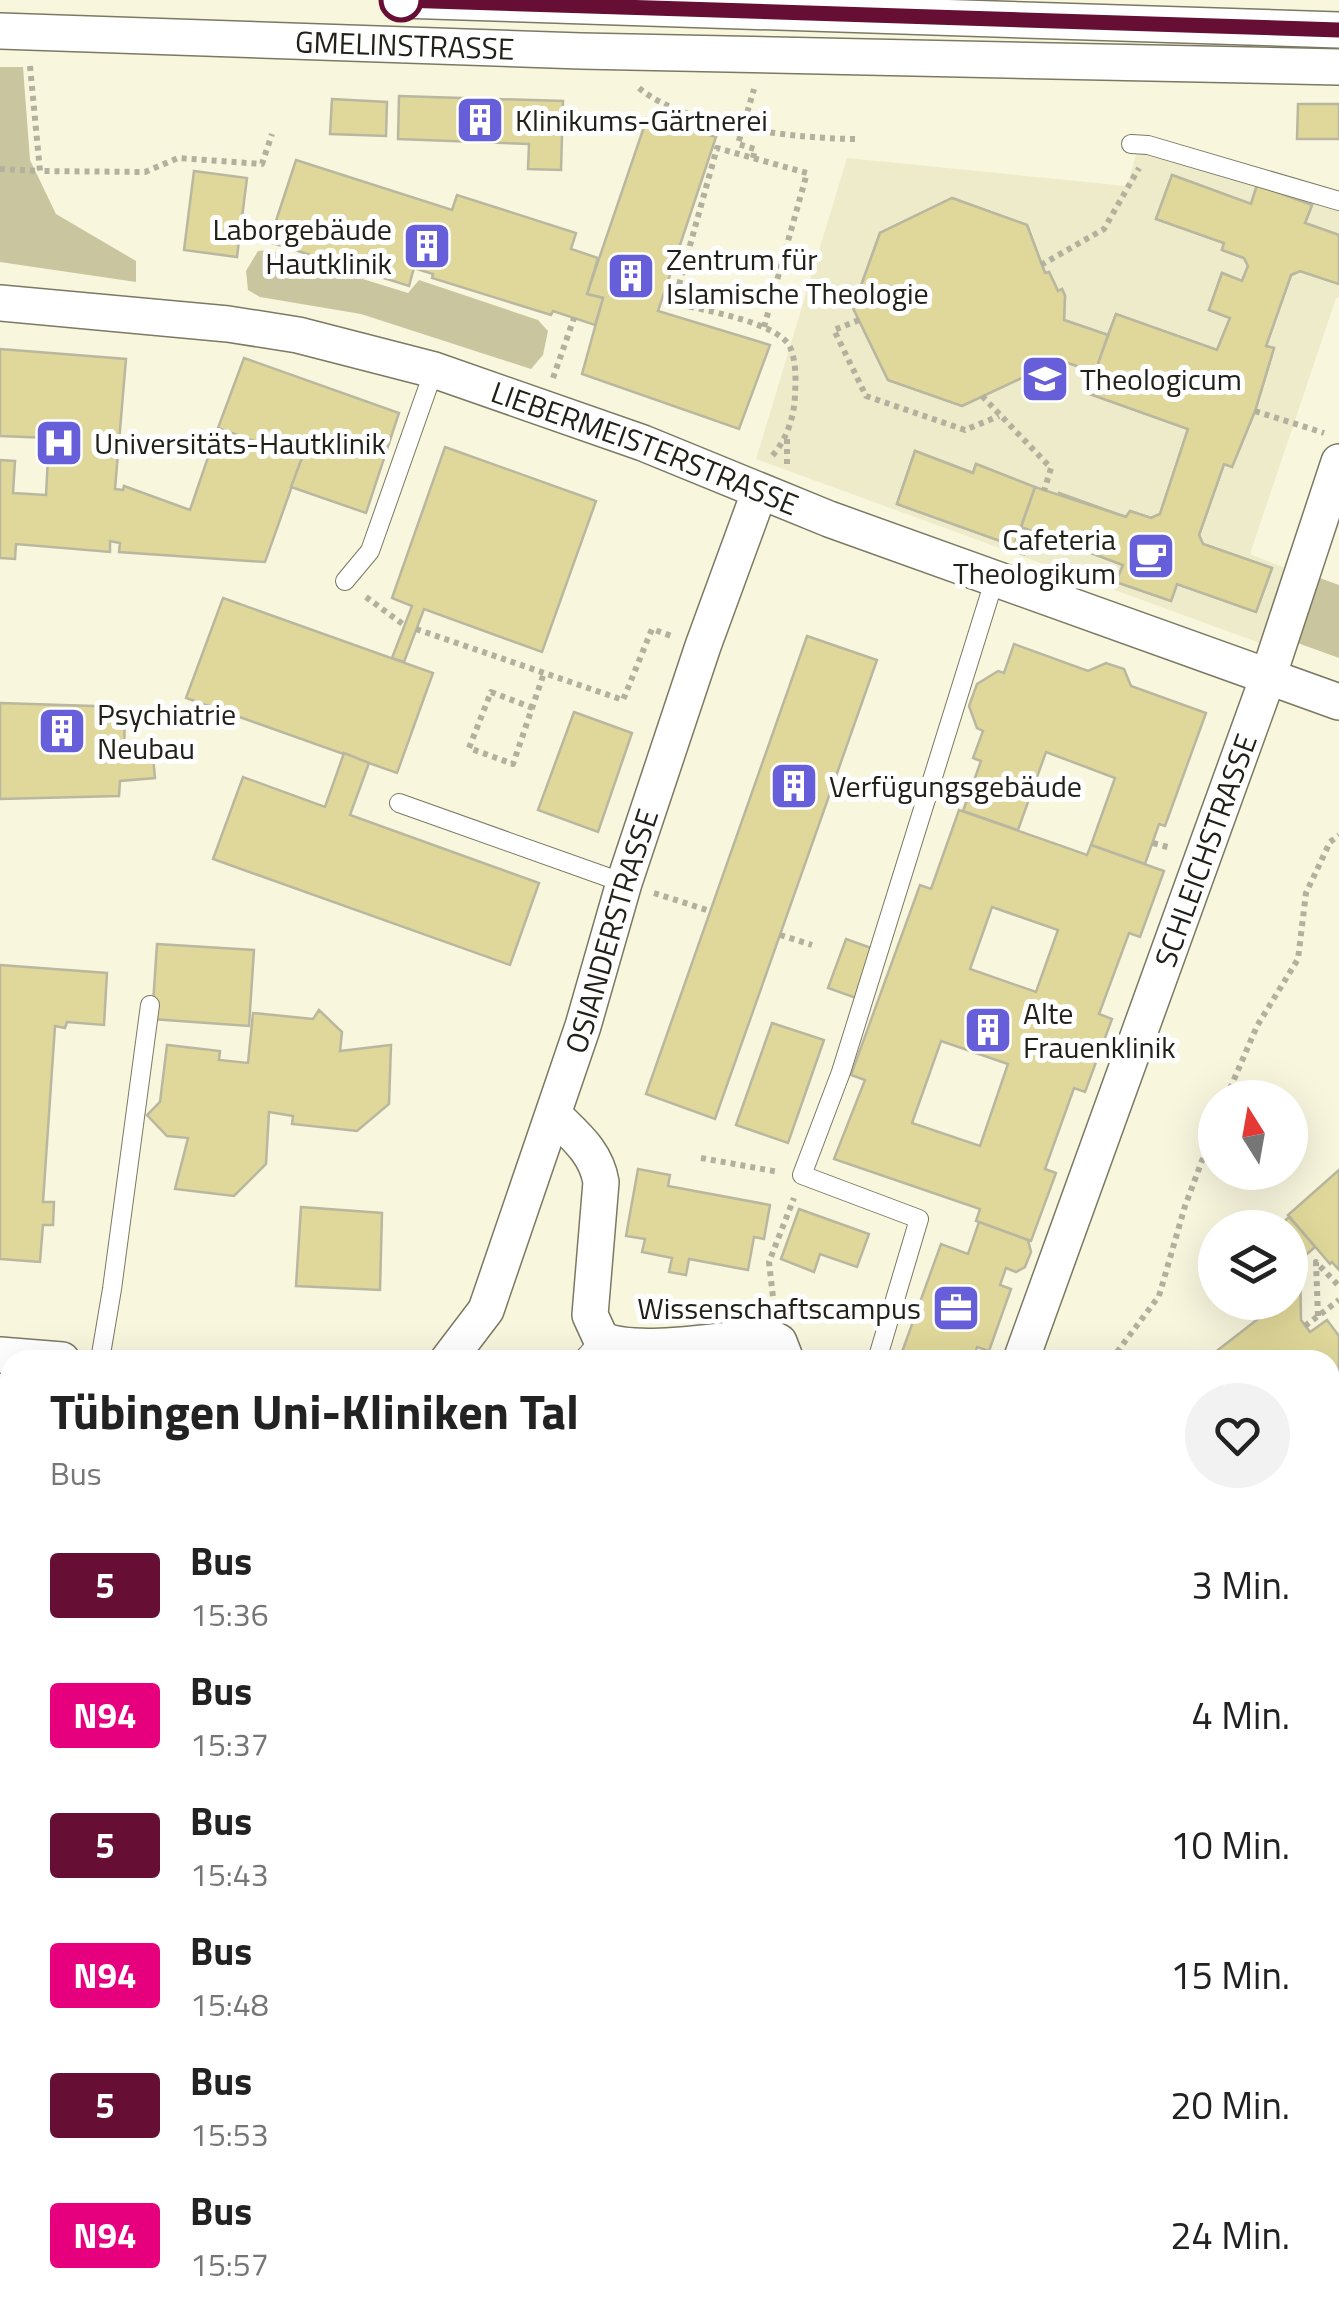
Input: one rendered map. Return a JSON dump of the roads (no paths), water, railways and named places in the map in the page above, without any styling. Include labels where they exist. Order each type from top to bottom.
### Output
[{"type":"street","name":"GMELINSTRASSE","points":[[400,0],[1339,30]]},
{"type":"street","points":[[810,56],[818,40],[836,24],[864,14]]},
{"type":"street","name":"GMELINSTRASSE","points":[[12,31],[612,51],[1339,67]]},
{"type":"street","name":"LIEBERMEISTERSTRASSE","points":[[0,303],[228,324],[298,335],[434,370],[1339,702]]},
{"type":"street","points":[[1268,677],[1339,462]]},
{"type":"street","name":"OSIANDERSTRASSE","points":[[456,1350],[486,1310],[554,1115],[749,488]]},
{"type":"street","name":"SCHLEICHSTRASSE","points":[[1025,1350],[1268,677]]},
{"type":"street","points":[[554,1115],[594,1156],[599,1167],[590,1314],[592,1350],[614,1345],[768,1336],[782,1350]]},
{"type":"lane","points":[[1139,144],[1339,201]]},
{"type":"lane","points":[[345,581],[370,551],[434,370]]},
{"type":"lane","points":[[880,1350],[919,1219],[802,1176],[841,1072],[995,578]]},
{"type":"lane","points":[[399,803],[624,884]]},
{"type":"lane","points":[[102,1350],[150,1006]]},
{"type":"place","name":"Klinikums-Gärtnerei","points":[[480,120]]},
{"type":"place","name":"Laborgebäude Hautklinik","points":[[427,246]]},
{"type":"place","name":"Zentrum für Islamische Theologie","points":[[631,276]]},
{"type":"place","name":"Theologicum","points":[[1045,379]]},
{"type":"place","name":"Universitäts-Hautklinik","points":[[59,443]]},
{"type":"place","name":"Cafeteria Theologikum","points":[[1151,556]]},
{"type":"place","name":"Psychiatrie Neubau","points":[[62,731]]},
{"type":"place","name":"Verfügungsgebäude","points":[[794,786]]},
{"type":"place","name":"Alte Frauenklinik","points":[[988,1030]]},
{"type":"place","name":"Wissenschaftscampus","points":[[956,1308]]}]
